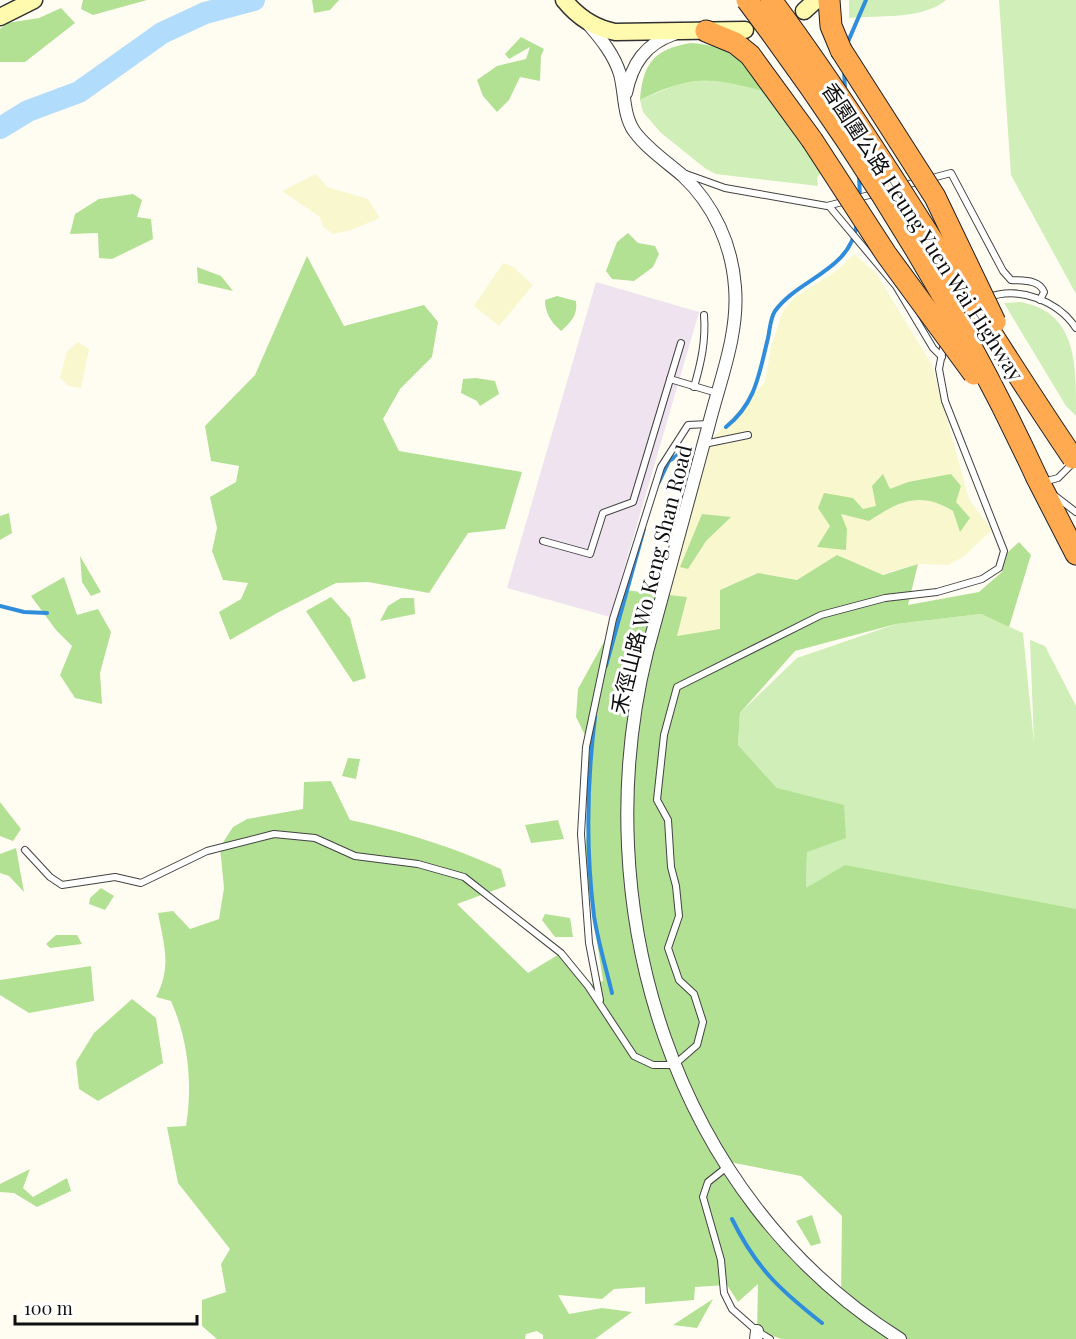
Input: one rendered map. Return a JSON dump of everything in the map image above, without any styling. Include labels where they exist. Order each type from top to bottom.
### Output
[{"type":"highway","name":"香園圍公路 Heung Yuen Wai Highway","points":[[747,0],[861,164],[942,295],[999,397],[1038,481],[1076,554]]},
{"type":"highway","name":"香園圍公路 Heung Yuen Wai Highway","points":[[771,0],[834,90],[1002,353],[1075,462]]},
{"type":"highway","points":[[820,3],[841,50],[931,191],[995,321],[1075,462]]},
{"type":"highway","points":[[706,32],[735,43],[750,55],[812,140],[886,254],[972,371],[1038,481]]},
{"type":"main road","points":[[0,17],[34,0]]},
{"type":"main road","points":[[574,10],[597,27],[615,32],[745,30]]},
{"type":"street","name":"禾徑山路 Wo Keng Shan Road","points":[[574,10],[614,58],[634,131],[686,178],[707,204],[720,228],[731,259],[735,313],[731,341],[641,680],[631,740],[626,798],[627,864],[636,933],[650,995],[674,1065],[727,1167],[768,1225],[804,1264],[843,1299],[900,1339]]},
{"type":"street","points":[[624,100],[630,76],[641,55],[657,41],[679,32]]},
{"type":"lane","points":[[670,165],[701,181],[725,188],[829,206],[951,173],[1002,270],[1011,280],[1042,286],[1044,292],[1040,300]]},
{"type":"lane","points":[[829,206],[896,286],[933,348],[942,357]]},
{"type":"lane","points":[[25,850],[50,877],[62,885],[115,877],[141,883],[207,851],[273,834],[315,838],[356,856],[427,867],[464,877],[561,953],[601,1004],[634,1056],[648,1064],[674,1065],[697,1045],[703,1022],[694,994],[679,980],[668,948],[679,916],[676,886],[671,867],[668,820],[657,800],[664,735],[677,687],[821,615],[885,598],[937,592],[982,579],[999,568],[1004,551],[945,401],[939,369],[946,334],[963,313],[989,297],[1009,293],[1057,306],[1068,315],[1076,328]]},
{"type":"lane","points":[[694,387],[701,365],[706,333],[704,315]]},
{"type":"lane","points":[[543,541],[590,554],[603,513],[633,502],[681,343]]},
{"type":"lane","points":[[670,379],[717,393]]},
{"type":"lane","points":[[601,1004],[589,943],[585,905],[581,834],[586,747],[613,619],[661,467],[688,425],[709,424]]},
{"type":"lane","points":[[703,444],[748,435]]},
{"type":"lane","points":[[1038,481],[1059,478],[1075,462]]},
{"type":"lane","points":[[1038,481],[1076,512]]},
{"type":"lane","points":[[727,1167],[705,1186],[704,1209],[721,1260],[724,1293],[732,1309],[756,1335],[770,1339]]},
{"type":"shaded area","points":[[316,174],[327,187],[368,199],[380,218],[351,230],[333,234],[323,227],[320,217],[282,191]]},
{"type":"shaded area","points":[[854,254],[876,273],[932,365],[969,499],[992,530],[963,557],[949,565],[918,564],[875,576],[837,555],[797,580],[757,573],[720,590],[722,633],[676,637],[667,595],[713,438],[765,382],[771,347],[783,311],[794,298],[839,269]]},
{"type":"shaded area","points":[[503,263],[512,266],[533,285],[499,326],[474,306]]},
{"type":"shaded area","points":[[596,282],[699,312],[610,617],[507,588]]},
{"type":"shaded area","points":[[78,342],[89,349],[81,388],[69,386],[60,378],[67,351]]},
{"type":"green space","points":[[83,0],[147,0],[93,15],[81,9]]},
{"type":"green space","points":[[312,0],[339,0],[330,10],[314,13]]},
{"type":"green space","points":[[849,0],[946,0],[925,11],[913,14],[849,18]]},
{"type":"green space","points":[[999,0],[1076,0],[1076,294],[1011,175]]},
{"type":"green space","points":[[61,8],[75,23],[25,62],[0,62],[0,29],[7,23],[39,18]]},
{"type":"green space","points":[[521,37],[544,49],[541,56],[540,81],[520,77],[509,100],[497,112],[483,96],[477,80],[497,66],[526,59],[530,47],[509,59],[505,54]]},
{"type":"green space","points":[[691,43],[716,47],[736,57],[752,72],[767,92],[731,83],[702,81],[675,86],[640,100],[644,76],[653,60],[668,49]]},
{"type":"green space","points":[[700,79],[733,82],[767,92],[823,172],[817,177],[818,186],[716,174],[706,169],[660,132],[643,112],[640,100],[680,83]]},
{"type":"green space","points":[[133,194],[142,200],[137,217],[151,219],[153,239],[112,259],[99,258],[98,233],[70,234],[75,214],[99,199]]},
{"type":"green space","points":[[628,233],[638,243],[655,246],[659,254],[653,267],[634,281],[612,279],[606,271],[617,242]]},
{"type":"green space","points":[[307,256],[344,326],[424,305],[438,322],[432,357],[400,389],[383,419],[399,451],[522,472],[505,529],[468,533],[429,593],[368,582],[336,583],[230,640],[219,612],[241,599],[248,583],[223,580],[212,551],[217,528],[210,497],[236,482],[239,466],[211,461],[205,426],[255,375]]},
{"type":"green space","points":[[197,267],[221,276],[233,291],[198,283]]},
{"type":"green space","points":[[557,296],[576,301],[573,318],[561,331],[549,317],[545,305],[545,300]]},
{"type":"green space","points":[[1021,302],[1039,308],[1053,317],[1063,328],[1073,358],[1076,416],[1066,406],[1004,303]]},
{"type":"green space","points":[[476,378],[495,381],[499,394],[480,406],[477,401],[461,393],[463,379]]},
{"type":"green space","points":[[883,474],[890,489],[908,482],[951,474],[961,486],[956,502],[970,518],[960,532],[953,511],[930,501],[920,500],[890,508],[869,521],[841,514],[847,529],[846,550],[817,547],[830,526],[818,508],[824,493],[853,498],[863,509],[876,506],[872,486]]},
{"type":"green space","points":[[9,513],[12,533],[0,540],[0,516]]},
{"type":"green space","points":[[702,514],[731,517],[706,541],[688,569],[680,567]]},
{"type":"green space","points":[[1019,542],[1031,555],[1009,627],[981,614],[896,624],[795,651],[740,713],[738,745],[777,788],[844,805],[846,838],[807,852],[806,888],[845,865],[1076,909],[1076,1339],[782,1339],[757,1331],[758,1284],[738,1302],[727,1285],[695,1287],[694,1300],[645,1304],[645,1287],[614,1289],[602,1299],[558,1295],[569,1314],[602,1308],[632,1312],[595,1339],[543,1339],[543,1335],[537,1331],[526,1334],[525,1339],[217,1339],[202,1326],[202,1300],[226,1292],[221,1264],[230,1249],[178,1183],[167,1127],[186,1126],[189,1094],[188,1062],[182,1031],[171,1001],[156,997],[164,976],[165,966],[158,913],[173,911],[190,929],[219,919],[224,888],[220,847],[233,827],[247,819],[303,809],[304,782],[331,781],[350,820],[427,840],[501,869],[506,886],[457,904],[528,973],[561,953],[588,986],[603,981],[585,864],[591,747],[576,717],[578,689],[616,620],[624,590],[687,597],[677,636],[720,629],[720,590],[758,573],[797,580],[837,555],[883,575],[918,564],[908,605],[979,592],[1002,572],[1008,552]],"holes":[[[714,1159],[801,1176],[842,1216],[841,1299],[760,1221]]]},
{"type":"green space","points":[[80,556],[101,592],[91,596],[82,582]]},
{"type":"green space","points":[[64,577],[77,615],[98,609],[111,632],[100,673],[102,704],[75,698],[60,675],[72,646],[56,630],[31,596]]},
{"type":"green space","points":[[331,597],[350,618],[366,678],[353,682],[306,611]]},
{"type":"green space","points":[[401,598],[414,598],[415,614],[380,621],[388,606]]},
{"type":"green space","points":[[981,614],[1023,633],[1034,743],[1030,640],[1045,646],[1076,706],[1076,910],[806,888],[807,846],[777,788],[738,745],[740,713],[797,658],[896,624]]},
{"type":"green space","points":[[348,758],[360,759],[356,779],[342,776]]},
{"type":"green space","points":[[0,802],[21,829],[13,841],[0,836]]},
{"type":"green space","points":[[558,820],[564,839],[531,843],[525,825]]},
{"type":"green space","points":[[16,848],[24,892],[9,876],[0,873],[0,854]]},
{"type":"green space","points":[[101,888],[114,896],[105,910],[89,904],[90,898]]},
{"type":"green space","points":[[545,914],[570,918],[573,937],[555,937],[542,920]]},
{"type":"green space","points":[[56,935],[77,935],[82,944],[50,948],[46,944]]},
{"type":"green space","points":[[91,966],[94,1001],[29,1013],[0,995],[0,980]]},
{"type":"green space","points":[[132,999],[156,1018],[163,1063],[98,1101],[79,1089],[76,1062],[94,1033]]},
{"type":"green space","points":[[30,1169],[23,1188],[33,1197],[67,1178],[71,1191],[37,1207],[14,1193],[0,1192],[0,1184]]},
{"type":"green space","points":[[812,1215],[821,1243],[811,1246],[796,1221]]},
{"type":"green space","points":[[713,1299],[697,1328],[673,1325]]},
{"type":"waterway","points":[[0,128],[28,111],[79,92],[162,33],[205,13],[254,0]]},
{"type":"waterway","points":[[847,44],[866,0]]},
{"type":"waterway","points":[[844,69],[845,89]]},
{"type":"waterway","points":[[859,175],[860,198]]},
{"type":"waterway","points":[[726,427],[744,408],[755,387],[775,311],[797,290],[835,263],[853,239],[857,223]]},
{"type":"waterway","points":[[659,482],[669,461],[685,450]]},
{"type":"waterway","points":[[606,666],[644,529]]},
{"type":"waterway","points":[[0,606],[24,612],[47,613]]},
{"type":"waterway","points":[[595,717],[589,792],[591,892],[596,926],[612,993]]},
{"type":"waterway","points":[[732,1219],[750,1251],[770,1277],[822,1323]]}]
